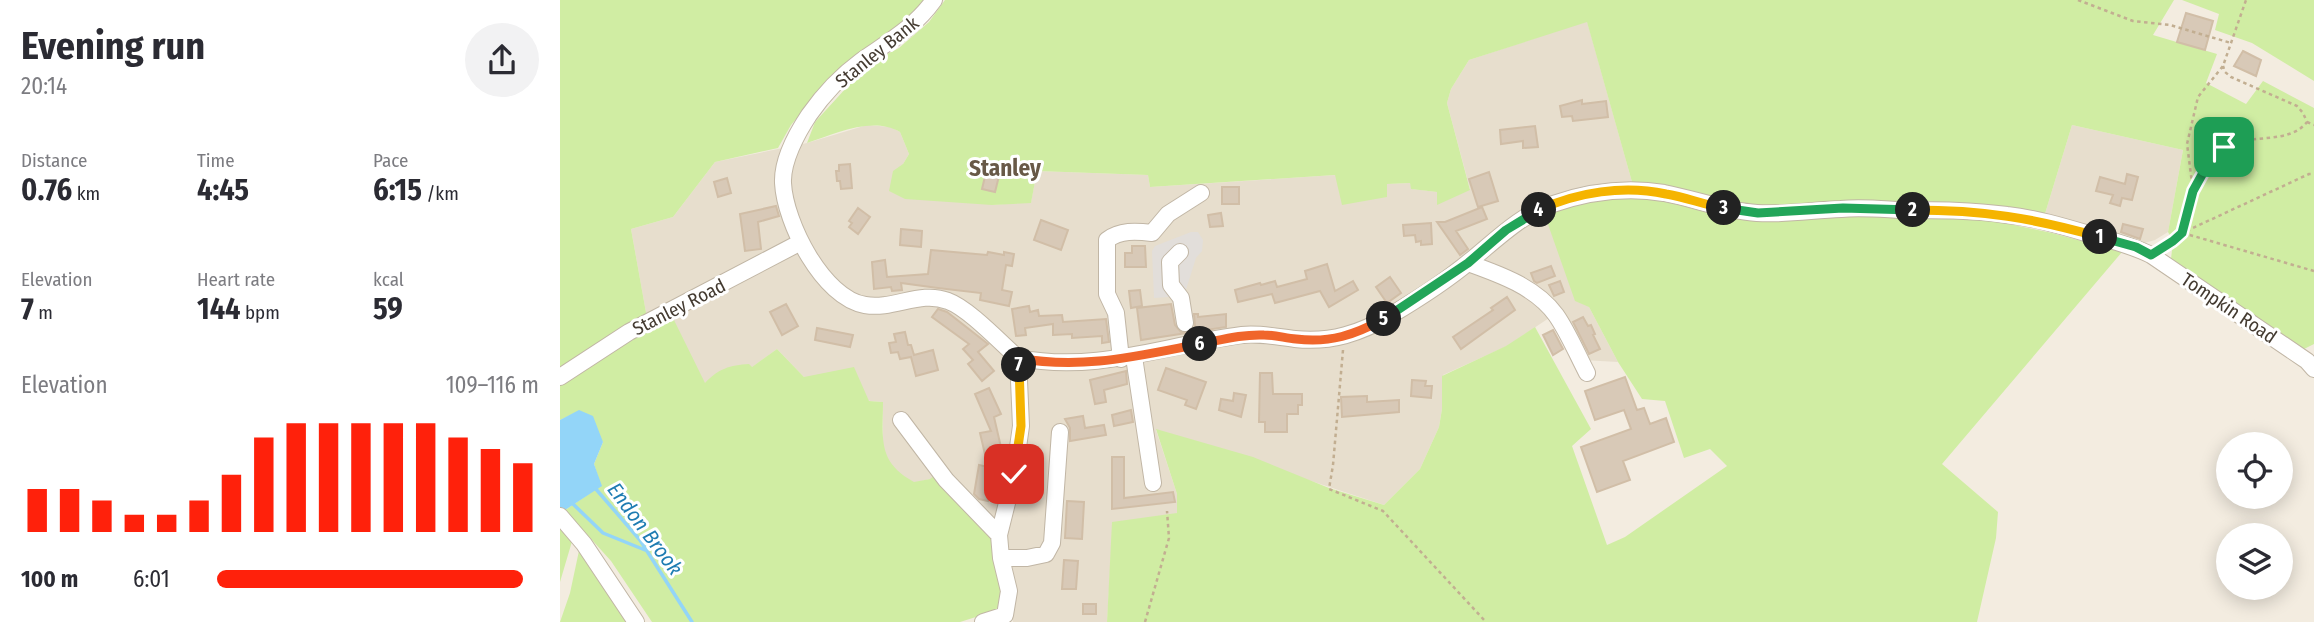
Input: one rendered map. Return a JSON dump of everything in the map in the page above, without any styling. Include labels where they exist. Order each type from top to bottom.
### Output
[{"type":"street","name":"Stanley Bank","points":[[934,0],[906,31],[840,79],[809,115],[795,139],[785,167],[783,183],[792,222],[800,242],[828,283],[845,298],[864,305],[886,306],[922,297],[936,297],[952,302],[1018,358]]},
{"type":"street","name":"Tompkin Road","points":[[1018,358],[1046,363],[1080,364],[1128,358],[1187,334],[1264,335],[1299,340],[1342,338],[1391,315],[1468,263],[1506,230],[1551,204],[1591,193],[1633,190],[1665,193],[1719,207],[1758,213],[1843,208],[1956,210],[2009,215],[2051,223],[2136,247],[2151,255],[2307,361],[2314,369]]},
{"type":"street","points":[[1153,482],[1128,358],[1116,313],[1107,294],[1107,240],[1113,235],[1133,230],[1152,233],[1168,214],[1201,193]]},
{"type":"street","name":"Stanley Road","points":[[560,377],[629,332],[800,242]]},
{"type":"street","points":[[1180,252],[1170,262],[1171,285],[1181,298],[1187,334]]},
{"type":"street","points":[[1468,263],[1527,289],[1555,314],[1587,373]]},
{"type":"street","points":[[983,622],[1005,615],[1009,590],[1001,558],[999,534],[1014,474],[1021,426],[1018,358]]},
{"type":"street","points":[[901,420],[946,480],[999,534]]},
{"type":"street","points":[[1001,558],[1027,558],[1046,554],[1052,543],[1060,432]]},
{"type":"street","points":[[560,516],[584,544],[636,622]]},
{"type":"path","points":[[2078,0],[2133,21],[2170,25],[2231,43]]},
{"type":"path","points":[[2193,191],[2187,144],[2198,97],[2223,66],[2246,0]]},
{"type":"path","points":[[2223,66],[2231,76],[2297,106],[2304,113],[2307,122],[2314,125]]},
{"type":"path","points":[[2182,233],[2193,191],[2209,162],[2224,147],[2245,140],[2290,134],[2301,129],[2307,122]]},
{"type":"path","points":[[2151,255],[2182,233],[2314,174]]},
{"type":"path","points":[[2182,233],[2314,271]]},
{"type":"path","points":[[1342,338],[1343,352],[1329,489],[1383,511],[1486,622]]},
{"type":"path","points":[[1145,622],[1169,538],[1167,511]]},
{"type":"shaded area","points":[[1587,21],[1632,182],[1590,188],[1589,307],[1618,362],[1582,360],[1555,314],[1507,346],[1443,375],[1439,427],[1420,469],[1384,505],[1156,430],[1177,494],[1177,513],[1111,555],[1107,622],[1013,622],[1013,570],[1003,545],[1001,523],[930,479],[914,483],[900,475],[889,464],[883,447],[883,402],[870,401],[804,377],[777,349],[711,397],[647,318],[631,229],[673,217],[715,162],[807,143],[867,125],[891,127],[900,132],[909,154],[903,164],[992,205],[1031,202],[1037,171],[1148,175],[1150,187],[1336,175],[1387,197],[1387,184],[1410,183],[1412,189],[1437,192],[1437,204],[1470,189],[1447,103],[1451,89],[1469,60]]},
{"type":"shaded area","points":[[2072,125],[2183,150],[2168,232],[2141,244],[2044,217]]},
{"type":"shaded area","points":[[1191,232],[1198,232],[1203,240],[1202,251],[1196,258],[1184,296],[1154,298],[1152,251],[1155,246]]},
{"type":"green space","points":[[560,0],[926,0],[895,33],[826,83],[791,125],[778,148],[715,162],[673,217],[631,229],[647,318],[560,368]]},
{"type":"green space","points":[[945,0],[2174,0],[2153,35],[2217,54],[2206,83],[2246,104],[2263,81],[2314,108],[2314,344],[2304,349],[2171,259],[2173,241],[2168,232],[2183,150],[2072,125],[2044,217],[1981,206],[1926,201],[1837,201],[1812,206],[1760,206],[1632,182],[1587,22],[1469,60],[1451,89],[1447,103],[1470,190],[1437,205],[1437,192],[1411,189],[1410,183],[1387,184],[1387,197],[1342,205],[1335,175],[1150,187],[1148,175],[1037,171],[1031,203],[992,205],[905,199],[889,191],[893,171],[903,164],[909,154],[900,132],[865,126],[807,143],[815,122],[869,63],[899,48],[929,22]]},
{"type":"green space","points":[[2182,0],[2314,0],[2314,81],[2252,43],[2215,30],[2219,14]]},
{"type":"green space","points":[[1621,195],[1826,215],[1946,216],[1995,221],[2122,252],[1942,464],[1998,512],[1996,538],[1977,622],[1107,622],[1112,522],[1177,513],[1177,494],[1156,429],[1253,457],[1329,488],[1384,505],[1420,469],[1439,427],[1442,376],[1506,346],[1535,327],[1591,429],[1572,446],[1607,545],[1625,537],[1727,466],[1710,449],[1684,458],[1665,401],[1642,399],[1618,362],[1589,307],[1575,301],[1544,213],[1585,199]]},
{"type":"green space","points":[[672,316],[705,383],[715,374],[730,367],[749,364],[752,367],[777,349],[804,377],[854,367],[869,401],[883,402],[883,438],[888,458],[894,466],[914,482],[930,479],[936,474],[975,517],[979,527],[994,537],[1002,602],[995,611],[960,622],[652,622],[611,561],[565,510],[601,486],[594,464],[603,442],[579,411],[560,420],[560,384]]},
{"type":"green space","points":[[560,524],[573,538],[560,582]]},
{"type":"green space","points":[[580,546],[630,622],[560,622],[570,593]]},
{"type":"water","points":[[579,410],[593,416],[603,442],[594,464],[602,486],[565,510],[560,507],[560,420]]},
{"type":"building","points":[[2186,13],[2213,21],[2205,50],[2177,42]]},
{"type":"building","points":[[2243,51],[2261,60],[2256,76],[2234,66]]},
{"type":"building","points":[[1582,100],[1582,104],[1606,101],[1608,117],[1573,121],[1572,116],[1562,117],[1560,106]]},
{"type":"building","points":[[1535,126],[1538,147],[1523,148],[1523,141],[1501,144],[1500,130]]},
{"type":"building","points":[[850,164],[852,188],[841,189],[836,171],[839,171],[839,165]]},
{"type":"building","points":[[986,172],[999,176],[995,192],[982,189]]},
{"type":"building","points":[[1489,172],[1498,201],[1478,207],[1469,179]]},
{"type":"building","points":[[2127,174],[2138,177],[2132,200],[2122,198],[2120,206],[2110,203],[2113,195],[2096,191],[2100,177],[2125,184]]},
{"type":"building","points":[[727,178],[731,193],[718,197],[714,182]]},
{"type":"building","points":[[1222,187],[1239,187],[1239,204],[1222,204]]},
{"type":"building","points":[[776,206],[779,216],[758,222],[761,249],[745,251],[740,214]]},
{"type":"building","points":[[1482,207],[1487,219],[1456,231],[1468,249],[1460,255],[1437,222],[1445,222]]},
{"type":"building","points":[[858,208],[870,217],[858,234],[849,227],[852,223],[849,221]]},
{"type":"building","points":[[1221,213],[1223,226],[1210,227],[1208,215]]},
{"type":"building","points":[[1041,220],[1068,230],[1061,250],[1034,240]]},
{"type":"building","points":[[1431,223],[1432,244],[1421,245],[1421,241],[1416,242],[1415,235],[1404,236],[1403,225]]},
{"type":"building","points":[[2123,224],[2143,229],[2140,239],[2121,232]]},
{"type":"building","points":[[901,229],[922,231],[921,247],[900,245]]},
{"type":"building","points":[[1132,246],[1145,246],[1146,267],[1125,267],[1125,253],[1132,253]]},
{"type":"building","points":[[931,250],[987,255],[988,252],[1014,254],[1012,266],[1006,265],[1002,290],[1012,292],[1009,306],[980,300],[981,293],[901,283],[902,290],[892,291],[891,287],[874,289],[872,262],[885,260],[887,277],[928,274]]},
{"type":"building","points":[[1327,264],[1335,291],[1353,281],[1358,290],[1329,307],[1320,291],[1275,303],[1272,294],[1238,302],[1235,290],[1275,281],[1277,287],[1307,279],[1305,271]]},
{"type":"building","points":[[1551,266],[1555,276],[1537,283],[1534,281],[1531,273]]},
{"type":"building","points":[[1390,277],[1401,293],[1387,303],[1376,287]]},
{"type":"building","points":[[1560,281],[1564,292],[1554,296],[1549,285]]},
{"type":"building","points":[[1140,290],[1142,306],[1131,308],[1129,291]]},
{"type":"building","points":[[1507,297],[1515,310],[1461,349],[1453,337],[1493,310],[1491,308]]},
{"type":"building","points":[[786,304],[798,326],[782,335],[770,312]]},
{"type":"building","points":[[1171,304],[1175,325],[1181,332],[1192,331],[1195,326],[1194,314],[1198,314],[1198,317],[1226,314],[1226,327],[1141,340],[1137,308]]},
{"type":"building","points":[[1029,306],[1030,312],[1038,310],[1039,316],[1062,315],[1063,322],[1106,319],[1109,342],[1102,343],[1102,336],[1072,338],[1072,334],[1053,335],[1053,324],[1025,328],[1026,335],[1016,336],[1012,309]]},
{"type":"building","points":[[938,309],[947,312],[988,344],[978,352],[994,371],[982,381],[968,364],[973,360],[963,349],[969,344],[932,317]]},
{"type":"building","points":[[1583,317],[1588,326],[1591,325],[1600,349],[1589,354],[1573,322]]},
{"type":"building","points":[[817,328],[853,335],[850,347],[815,340]]},
{"type":"building","points":[[1553,330],[1563,349],[1553,355],[1543,335]]},
{"type":"building","points":[[905,332],[914,355],[933,350],[938,370],[916,376],[911,357],[900,359],[898,352],[891,353],[889,343],[896,342],[894,334]]},
{"type":"building","points":[[1166,368],[1206,382],[1196,409],[1185,405],[1187,400],[1158,390]]},
{"type":"building","points":[[1126,371],[1127,384],[1104,390],[1106,402],[1095,404],[1090,380]]},
{"type":"building","points":[[1260,373],[1272,373],[1273,394],[1302,394],[1302,405],[1298,405],[1298,414],[1287,414],[1287,432],[1265,432],[1265,422],[1259,422]]},
{"type":"building","points":[[1625,377],[1637,410],[1644,408],[1650,424],[1666,418],[1674,442],[1623,461],[1630,480],[1597,492],[1581,447],[1631,429],[1624,410],[1595,420],[1585,391]]},
{"type":"building","points":[[1412,380],[1426,381],[1425,386],[1432,386],[1431,398],[1411,396]]},
{"type":"building","points":[[989,388],[1001,414],[994,417],[1003,456],[996,457],[988,501],[979,499],[974,494],[979,465],[988,467],[980,433],[991,431],[975,394]]},
{"type":"building","points":[[1234,393],[1246,395],[1241,417],[1219,410],[1221,399],[1233,401]]},
{"type":"building","points":[[1367,396],[1367,402],[1399,400],[1399,412],[1342,417],[1341,397]]},
{"type":"building","points":[[1131,410],[1133,422],[1114,426],[1112,415]]},
{"type":"building","points":[[1083,416],[1085,428],[1104,425],[1106,435],[1070,441],[1070,428],[1065,419]]},
{"type":"building","points":[[1112,457],[1124,457],[1124,498],[1173,492],[1175,502],[1112,509]]},
{"type":"building","points":[[1067,501],[1084,502],[1082,539],[1065,538]]},
{"type":"building","points":[[1064,560],[1078,561],[1076,589],[1062,589]]},
{"type":"building","points":[[1083,604],[1096,604],[1096,614],[1083,614]]},
{"type":"waterway","name":"Endon Brook","points":[[595,488],[640,540],[692,622]]},
{"type":"waterway","points":[[571,502],[603,533],[645,550]]},
{"type":"district","name":"Stanley","points":[[1005,168]]},
{"type":"route","points":[[1014,474],[1021,426],[1018,358],[1046,363],[1080,364],[1134,357],[1242,335],[1299,340],[1342,338],[1391,315],[1468,263],[1506,230],[1529,215],[1551,204],[1591,193],[1633,190],[1665,193],[1719,207],[1758,213],[1843,208],[1956,210],[2009,215],[2051,223],[2136,247],[2151,255],[2182,233],[2193,191],[2209,162],[2224,147]]}]
